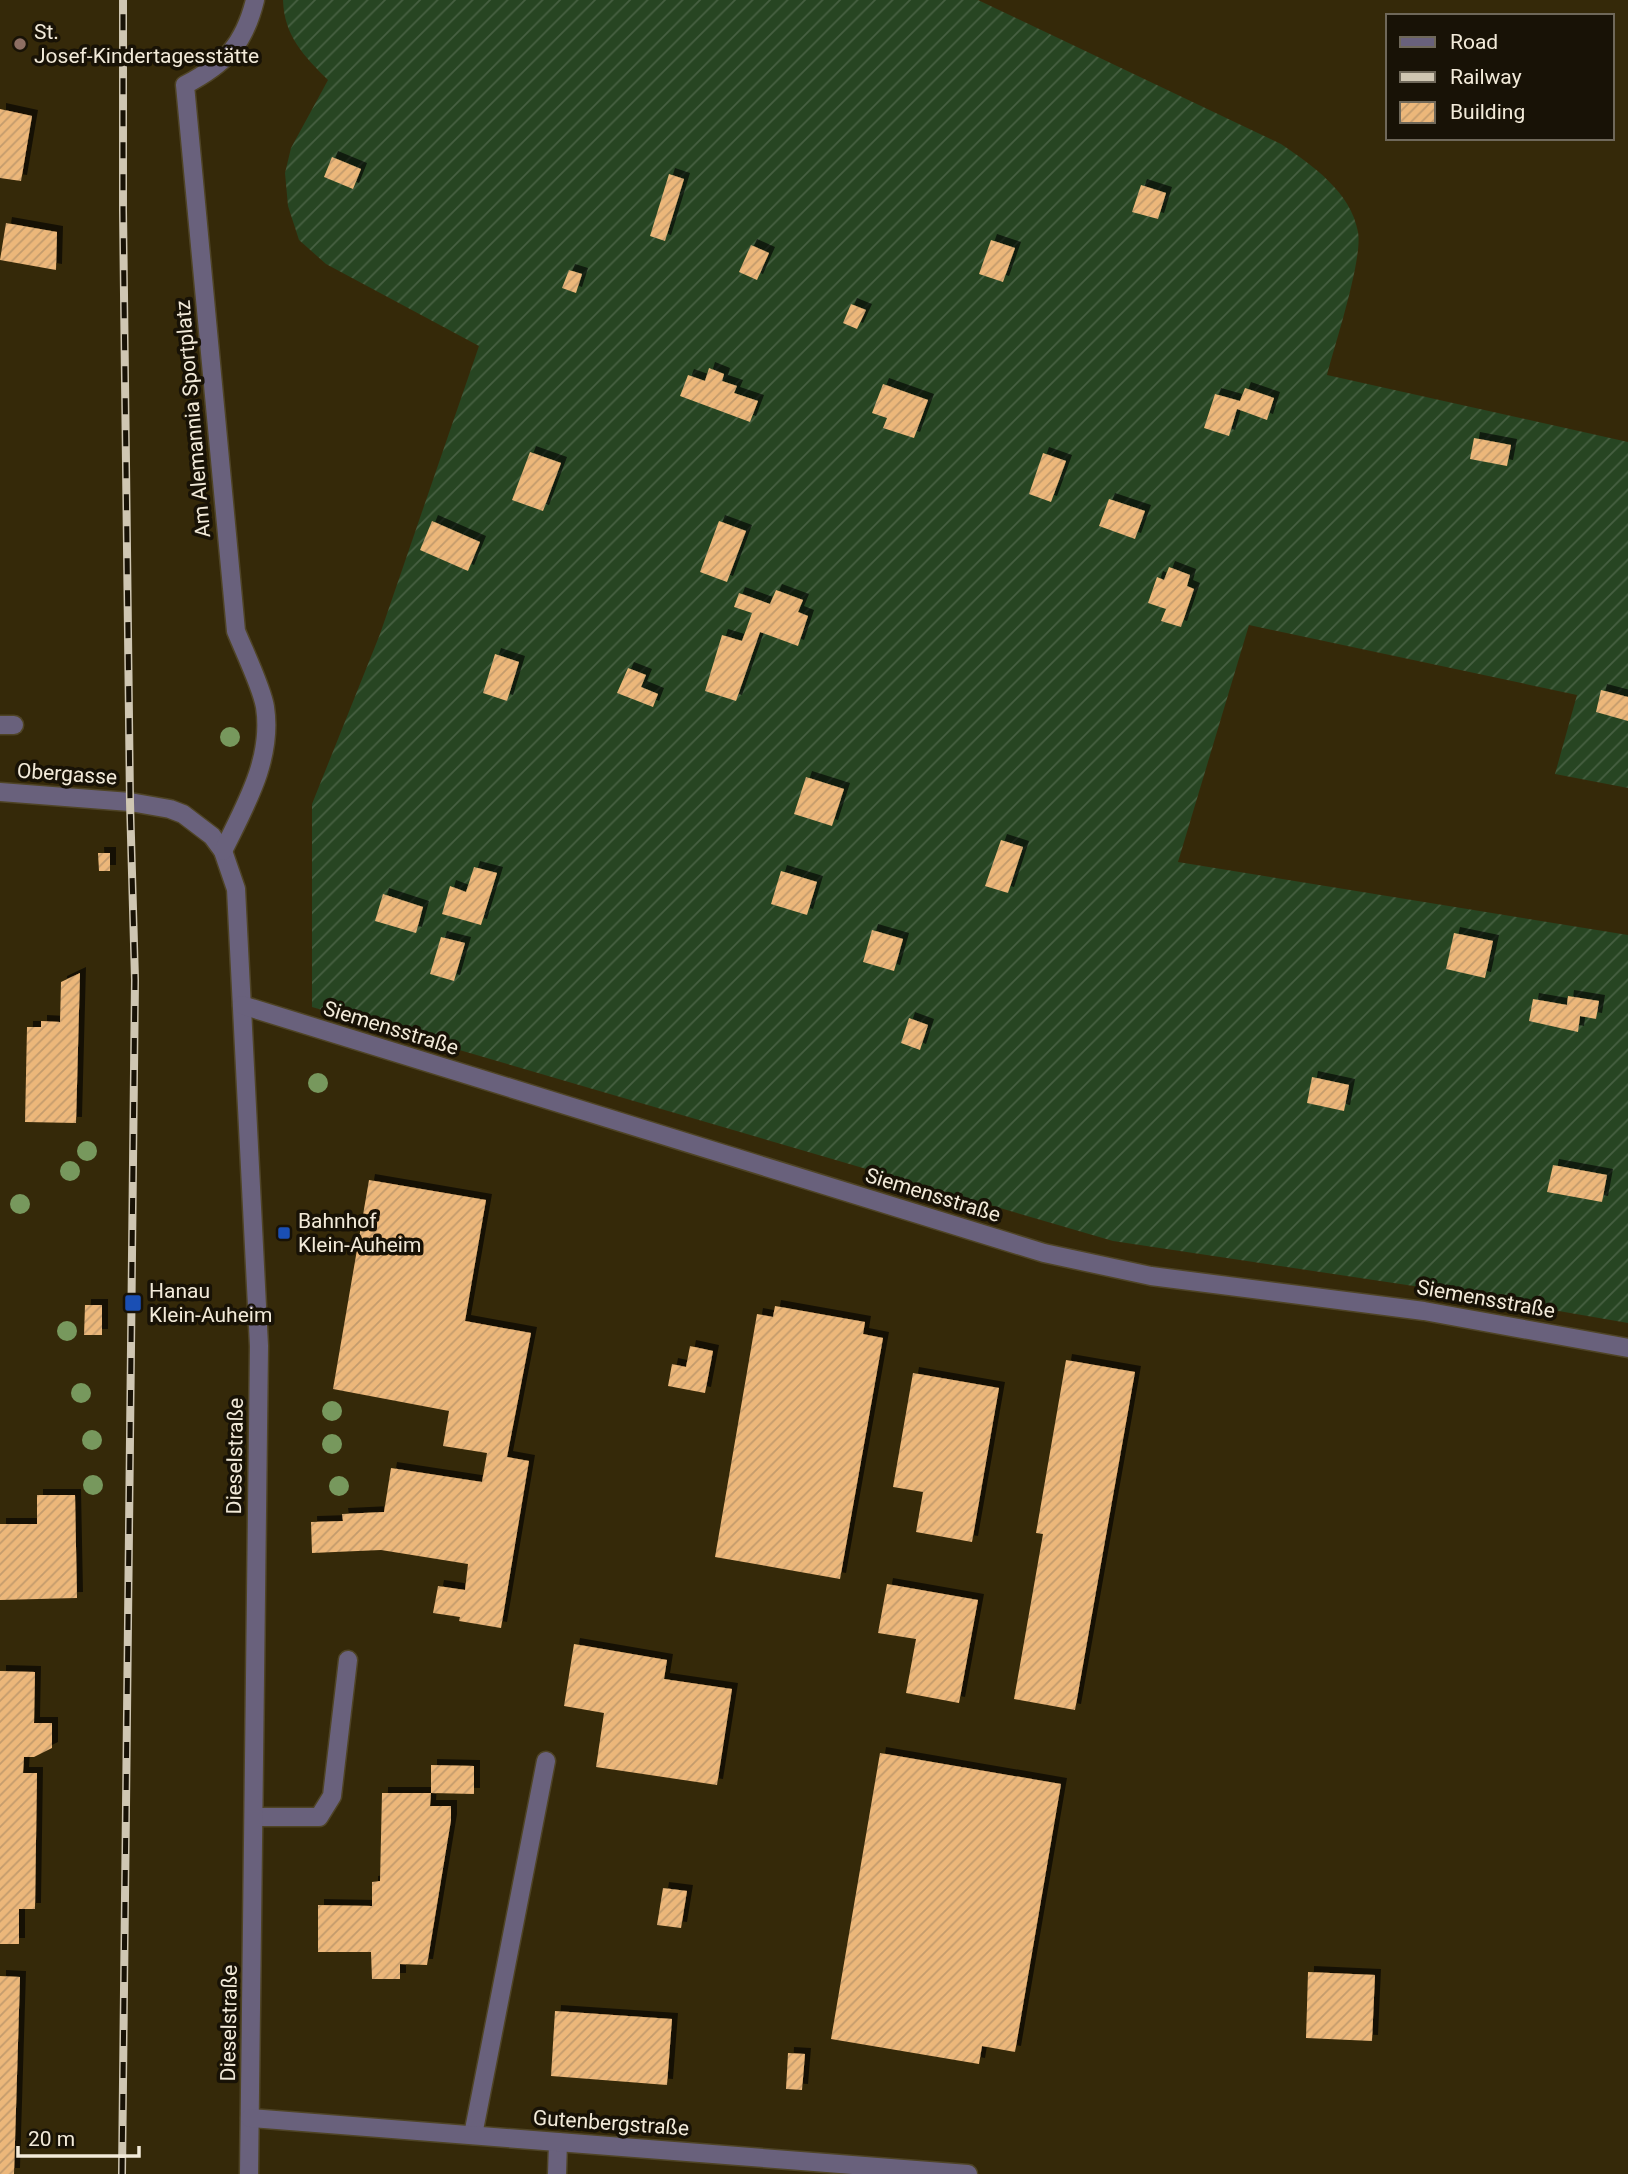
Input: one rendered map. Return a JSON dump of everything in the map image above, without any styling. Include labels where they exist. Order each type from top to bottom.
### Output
[{"type":"street","name":"Am Alemannia Sportplatz","points":[[223,851],[255,785],[266,749],[265,706],[236,631],[185,85],[227,58],[244,33],[255,0]]},
{"type":"street","name":"Obergasse","points":[[0,792],[130,802]]},
{"type":"street","name":"Dieselstraße","points":[[130,802],[183,814],[212,836],[223,851],[236,889],[259,1346],[249,2174]]},
{"type":"street","name":"Siemensstraße","points":[[242,1005],[1044,1254],[1151,1276],[1424,1311],[1628,1348]]},
{"type":"street","points":[[254,1817],[319,1817],[332,1796],[348,1660]]},
{"type":"street","points":[[473,2135],[546,1761]]},
{"type":"street","name":"Gutenbergstraße","points":[[250,2118],[968,2174]]},
{"type":"street","points":[[557,2174],[558,2142]]},
{"type":"green space","points":[[283,0],[978,0],[1281,144],[1305,161],[1339,192],[1354,218],[1358,245],[1342,323],[1327,375],[1628,442],[1628,788],[1555,774],[1577,695],[1249,625],[1178,862],[1628,935],[1628,1323],[1427,1288],[1113,1241],[312,1007],[312,804],[380,634],[479,346],[326,264],[299,240],[288,206],[285,173],[291,148],[328,80],[303,54],[291,35]]},
{"type":"building","points":[[0,109],[32,116],[21,181],[0,178]]},
{"type":"building","points":[[332,157],[361,169],[353,189],[324,177]]},
{"type":"building","points":[[669,174],[684,179],[665,241],[650,236]]},
{"type":"building","points":[[1141,185],[1166,193],[1158,219],[1132,212]]},
{"type":"building","points":[[6,223],[57,232],[56,270],[0,260]]},
{"type":"building","points":[[991,240],[1015,248],[1003,282],[979,274]]},
{"type":"building","points":[[751,245],[769,253],[757,280],[739,272]]},
{"type":"building","points":[[569,270],[582,274],[576,293],[562,288]]},
{"type":"building","points":[[851,304],[866,310],[857,329],[843,323]]},
{"type":"building","points":[[709,368],[724,374],[722,381],[737,386],[734,393],[758,401],[750,422],[680,396],[688,375],[705,381]]},
{"type":"building","points":[[883,384],[928,400],[914,438],[883,428],[887,418],[872,413]]},
{"type":"building","points":[[1245,388],[1274,398],[1267,420],[1237,409],[1229,436],[1204,428],[1215,394],[1240,401]]},
{"type":"building","points":[[1474,438],[1511,445],[1507,466],[1470,459]]},
{"type":"building","points":[[530,452],[561,463],[543,511],[512,500]]},
{"type":"building","points":[[1043,453],[1066,461],[1051,502],[1029,494]]},
{"type":"building","points":[[1109,499],[1145,511],[1135,539],[1099,526]]},
{"type":"building","points":[[432,521],[480,542],[468,571],[420,550]]},
{"type":"building","points":[[719,521],[746,531],[727,582],[700,572]]},
{"type":"building","points":[[1169,567],[1190,575],[1187,586],[1194,589],[1181,627],[1161,621],[1166,609],[1148,603],[1157,577],[1164,580]]},
{"type":"building","points":[[776,590],[803,600],[798,612],[808,616],[798,646],[760,632],[736,701],[705,691],[722,635],[742,641],[752,613],[734,607],[739,593],[770,604]]},
{"type":"building","points":[[495,654],[519,662],[507,701],[483,693]]},
{"type":"building","points":[[628,668],[646,675],[641,687],[658,694],[653,707],[617,693]]},
{"type":"building","points":[[1601,690],[1628,697],[1628,721],[1596,712]]},
{"type":"building","points":[[806,777],[844,789],[832,826],[794,814]]},
{"type":"building","points":[[1001,840],[1023,847],[1008,893],[985,886]]},
{"type":"building","points":[[98,853],[110,853],[110,871],[99,871]]},
{"type":"building","points":[[474,867],[497,873],[481,925],[442,914],[450,886],[466,892]]},
{"type":"building","points":[[781,871],[817,882],[807,915],[771,904]]},
{"type":"building","points":[[383,894],[423,907],[416,933],[375,921]]},
{"type":"building","points":[[872,930],[903,939],[894,971],[863,962]]},
{"type":"building","points":[[1454,933],[1493,941],[1485,978],[1446,969]]},
{"type":"building","points":[[441,937],[465,943],[454,981],[430,974]]},
{"type":"building","points":[[80,973],[76,1123],[25,1122],[27,1027],[41,1027],[41,1021],[60,1022],[61,982]]},
{"type":"building","points":[[1568,996],[1599,1001],[1596,1019],[1580,1016],[1578,1032],[1529,1021],[1533,999],[1567,1005]]},
{"type":"building","points":[[909,1018],[928,1025],[920,1050],[901,1043]]},
{"type":"building","points":[[1312,1077],[1349,1085],[1344,1111],[1307,1103]]},
{"type":"building","points":[[1553,1165],[1607,1175],[1602,1202],[1547,1192]]},
{"type":"building","points":[[369,1180],[486,1200],[465,1321],[531,1333],[507,1457],[529,1461],[501,1628],[459,1621],[460,1617],[433,1613],[438,1586],[465,1590],[468,1564],[381,1550],[312,1553],[311,1522],[343,1521],[342,1514],[384,1512],[391,1468],[482,1482],[487,1453],[443,1446],[449,1411],[333,1389]]},
{"type":"building","points":[[85,1305],[102,1305],[102,1335],[84,1335]]},
{"type":"building","points":[[775,1306],[865,1322],[863,1334],[883,1338],[840,1579],[715,1557],[757,1314],[773,1317]]},
{"type":"building","points":[[690,1346],[713,1351],[705,1393],[668,1386],[672,1364],[686,1367]]},
{"type":"building","points":[[1066,1360],[1135,1372],[1075,1710],[1014,1699],[1043,1534],[1036,1533]]},
{"type":"building","points":[[913,1373],[999,1388],[972,1542],[916,1532],[923,1492],[893,1487]]},
{"type":"building","points":[[37,1495],[75,1495],[77,1598],[0,1600],[0,1524],[37,1524]]},
{"type":"building","points":[[887,1584],[978,1600],[959,1703],[906,1693],[916,1639],[878,1633]]},
{"type":"building","points":[[574,1644],[667,1660],[664,1679],[732,1689],[717,1785],[596,1767],[604,1713],[564,1706]]},
{"type":"building","points":[[0,1671],[35,1672],[34,1723],[52,1723],[52,1748],[34,1757],[24,1757],[23,1773],[37,1773],[35,1909],[19,1909],[19,1944],[0,1944]]},
{"type":"building","points":[[880,1753],[1061,1784],[1015,2052],[982,2046],[979,2064],[831,2039]]},
{"type":"building","points":[[431,1765],[474,1766],[474,1794],[431,1793]]},
{"type":"building","points":[[382,1793],[431,1793],[430,1806],[451,1806],[427,1965],[400,1964],[400,1979],[372,1979],[371,1952],[318,1952],[318,1905],[372,1906],[372,1882],[380,1881]]},
{"type":"building","points":[[663,1888],[687,1891],[681,1928],[657,1925]]},
{"type":"building","points":[[1308,1972],[1375,1975],[1372,2041],[1306,2038]]},
{"type":"building","points":[[0,1976],[20,1977],[14,2174],[0,2174]]},
{"type":"building","points":[[555,2011],[672,2019],[667,2085],[551,2076]]},
{"type":"building","points":[[788,2053],[805,2054],[802,2090],[786,2089]]},
{"type":"railway","points":[[122,2174],[135,980],[130,802],[123,0]]},
{"type":"place","name":"St. Josef-Kindertagesstätte","points":[[20,44]]},
{"type":"place","name":"Bahnhof Klein-Auheim","points":[[284,1233]]},
{"type":"place","name":"Hanau Klein-Auheim","points":[[133,1303]]}]
